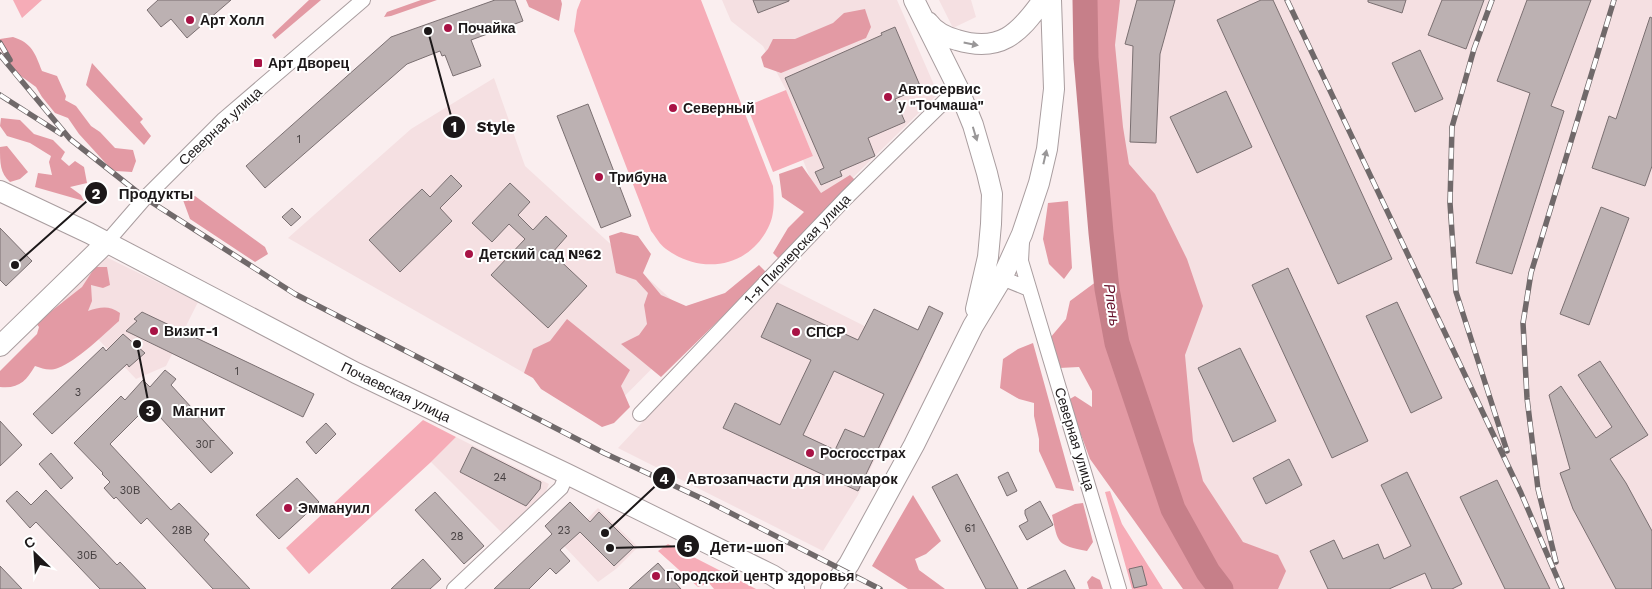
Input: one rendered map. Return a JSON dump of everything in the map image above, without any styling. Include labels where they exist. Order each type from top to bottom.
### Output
[{"type":"main road","points":[[916,4],[932,27],[947,38],[980,45],[997,42],[1013,34],[1031,17],[1043,0]]},
{"type":"main road","points":[[831,589],[849,564],[910,453],[973,326],[1002,278],[1022,234],[1039,184],[1047,149],[1054,89],[1051,0]]},
{"type":"main road","points":[[916,4],[958,88],[973,125],[992,194],[992,224],[988,257],[973,326]]},
{"type":"main road","name":"Почаевская улица","points":[[0,191],[106,243],[356,373],[568,474],[772,575],[794,589]]},
{"type":"main road","name":"Северная улица","points":[[0,346],[106,243]]},
{"type":"street","name":"Северная улица","points":[[106,243],[145,198],[224,119],[363,0]]},
{"type":"street","name":"1-я Пионерская улица","points":[[640,414],[846,198],[958,88]]},
{"type":"street","name":"Северная улица","points":[[1022,234],[1021,261],[1119,589]]},
{"type":"street","points":[[1002,278],[1029,289]]},
{"type":"street","points":[[454,589],[561,488],[568,474]]},
{"type":"shaded area","points":[[13,0],[42,0],[22,18]]},
{"type":"shaded area","points":[[309,0],[321,0],[275,39],[272,35]]},
{"type":"shaded area","points":[[421,0],[437,0],[384,17],[387,12]]},
{"type":"shaded area","points":[[526,0],[561,0],[559,21],[529,7]]},
{"type":"shaded area","name":"Северный","points":[[581,0],[701,0],[773,186],[774,207],[772,218],[768,228],[749,252],[723,263],[708,264],[694,262],[666,249],[651,231],[574,31],[577,10]]},
{"type":"shaded area","points":[[722,0],[897,0],[938,94],[822,208],[803,160],[813,156],[786,90],[763,46],[731,21]]},
{"type":"shaded area","points":[[939,0],[971,0],[976,17],[953,28]]},
{"type":"shaded area","points":[[1091,0],[1120,0],[1115,45],[1123,127],[1129,164],[1155,194],[1187,259],[1203,306],[1185,355],[1193,441],[1203,481],[1243,542],[1278,555],[1286,571],[1278,589],[1183,589],[1090,459],[1068,400],[1075,396],[1092,407],[1092,391],[1079,367],[1059,368],[1050,338],[1066,319],[1070,301],[1112,270],[1103,213],[1101,143],[1091,46]]},
{"type":"shaded area","points":[[1100,0],[1652,0],[1652,589],[1245,589],[1177,499]]},
{"type":"shaded area","points":[[865,9],[871,27],[866,38],[781,73],[764,67],[761,57],[773,39],[795,39],[833,23],[844,13]]},
{"type":"shaded area","points":[[13,37],[25,42],[29,46],[42,71],[57,76],[66,96],[65,100],[76,106],[91,126],[100,132],[115,148],[133,150],[136,161],[132,172],[111,169],[79,134],[68,118],[55,113],[36,87],[14,71],[0,49],[0,39]]},
{"type":"shaded area","points":[[92,63],[143,119],[140,122],[151,136],[144,145],[86,85]]},
{"type":"shaded area","name":"Детский сад №62","points":[[494,78],[525,166],[697,323],[600,421],[533,378],[288,238],[411,129]]},
{"type":"shaded area","points":[[786,90],[813,156],[773,172],[747,106]]},
{"type":"shaded area","points":[[1,118],[20,120],[34,134],[53,140],[65,152],[61,159],[69,166],[75,161],[84,167],[87,183],[70,187],[81,195],[84,201],[35,187],[38,173],[52,175],[49,162],[51,156],[30,143],[7,136],[0,126]]},
{"type":"shaded area","points":[[7,146],[28,172],[20,179],[10,182],[2,171],[1,163],[0,147]]},
{"type":"shaded area","points":[[802,166],[821,193],[850,175],[858,183],[780,260],[773,253],[788,228],[804,212],[782,197],[779,174]]},
{"type":"shaded area","points":[[195,196],[265,247],[268,254],[255,262],[190,219],[183,200]]},
{"type":"shaded area","points":[[1068,201],[1072,268],[1064,279],[1049,264],[1043,239],[1048,203]]},
{"type":"shaded area","points":[[621,232],[638,236],[651,254],[643,273],[661,295],[686,306],[725,293],[759,265],[767,273],[661,377],[621,344],[639,335],[647,324],[644,305],[648,293],[636,280],[616,273],[609,236]]},
{"type":"shaded area","points":[[104,256],[198,302],[166,366],[136,379],[60,299]]},
{"type":"shaded area","points":[[95,267],[107,267],[110,285],[103,288],[91,285],[92,301],[88,311],[100,308],[112,309],[120,313],[119,321],[90,347],[65,365],[52,369],[35,366],[21,383],[12,387],[0,387],[0,371],[37,334],[39,327],[36,323],[82,287]]},
{"type":"shaded area","points":[[775,281],[924,356],[858,495],[823,551],[618,448]]},
{"type":"shaded area","points":[[567,319],[630,370],[621,386],[630,407],[614,423],[602,427],[541,389],[533,378],[524,373],[533,349],[550,341]]},
{"type":"shaded area","points":[[1033,343],[1074,491],[1056,488],[1039,451],[1034,403],[1019,399],[1000,388],[1003,359],[1018,349]]},
{"type":"shaded area","points":[[423,420],[456,437],[309,574],[286,548]]},
{"type":"shaded area","points":[[456,437],[549,484],[543,498],[504,535],[431,462]]},
{"type":"shaded area","points":[[1110,491],[1122,524],[1163,589],[1132,589],[1105,492]]},
{"type":"shaded area","points":[[913,495],[941,541],[926,554],[915,559],[919,570],[945,589],[908,589],[872,566]]},
{"type":"shaded area","points":[[1083,503],[1093,542],[1087,551],[1064,545],[1060,542],[1052,515],[1075,504]]},
{"type":"shaded area","points":[[598,508],[638,547],[616,569],[598,582],[564,546],[577,529]]},
{"type":"shaded area","points":[[668,544],[756,589],[714,589],[709,583],[698,587],[658,551]]},
{"type":"shaded area","points":[[1092,576],[1100,580],[1103,589],[1089,589],[1087,582]]},
{"type":"building","name":"Арт Холл","points":[[158,0],[231,0],[187,38],[171,19],[161,27],[147,10]]},
{"type":"building","points":[[495,0],[515,0],[523,21],[471,40],[481,66],[453,76],[445,55],[442,56],[440,51],[407,64],[265,188],[246,166],[391,37]]},
{"type":"building","points":[[753,0],[789,0],[789,1],[758,13]]},
{"type":"building","points":[[1137,0],[1175,0],[1160,54],[1156,143],[1130,142],[1133,46],[1125,44]]},
{"type":"building","points":[[1261,0],[1273,0],[1392,259],[1338,284],[1217,20]]},
{"type":"building","points":[[1368,0],[1406,0],[1402,13],[1368,2]]},
{"type":"building","points":[[1442,0],[1484,0],[1466,49],[1428,35]]},
{"type":"building","points":[[1527,0],[1591,0],[1551,106],[1564,111],[1512,274],[1476,263],[1530,93],[1497,81]]},
{"type":"building","points":[[1650,17],[1652,18],[1652,166],[1645,186],[1592,168],[1609,116],[1616,119]]},
{"type":"building","points":[[895,27],[921,88],[895,99],[905,122],[868,138],[875,156],[840,171],[842,176],[821,185],[815,172],[824,168],[785,78],[882,35],[881,33]]},
{"type":"building","points":[[1420,50],[1443,99],[1415,112],[1392,63]]},
{"type":"building","points":[[1226,91],[1252,147],[1197,173],[1170,117]]},
{"type":"building","name":"Трибуна","points":[[588,104],[631,216],[601,228],[557,116]]},
{"type":"building","points":[[451,175],[462,186],[440,208],[452,221],[400,272],[369,240],[422,189],[430,197]]},
{"type":"building","points":[[510,183],[530,202],[518,215],[533,230],[546,216],[567,236],[552,253],[587,286],[548,328],[491,275],[525,239],[509,224],[492,242],[472,223]]},
{"type":"building","points":[[1601,207],[1629,218],[1589,325],[1560,314]]},
{"type":"building","points":[[292,208],[301,217],[291,226],[282,217]]},
{"type":"building","points":[[0,228],[32,261],[6,286],[0,280]]},
{"type":"building","points":[[1288,268],[1368,441],[1332,458],[1252,285]]},
{"type":"building","points":[[1397,302],[1442,398],[1411,413],[1366,316]]},
{"type":"building","points":[[777,303],[858,340],[874,309],[918,330],[929,306],[943,313],[858,491],[723,428],[735,403],[780,425],[811,360],[761,337]],"holes":[[[834,371],[884,394],[864,437],[845,429],[835,450],[803,435]]]},
{"type":"building","points":[[142,312],[314,394],[303,417],[126,331],[137,321],[134,319]]},
{"type":"building","points":[[123,334],[145,353],[129,367],[127,364],[52,434],[33,414],[103,347],[106,351]]},
{"type":"building","points":[[1240,348],[1276,421],[1233,442],[1198,368]]},
{"type":"building","points":[[1600,361],[1648,435],[1610,459],[1626,483],[1652,531],[1652,589],[1616,589],[1573,509],[1560,473],[1570,469],[1549,395],[1561,386],[1596,438],[1612,427],[1578,375]]},
{"type":"building","points":[[165,370],[176,379],[171,385],[233,453],[211,473],[149,405],[110,444],[171,510],[179,503],[209,534],[204,540],[250,589],[213,589],[147,518],[141,524],[116,497],[114,499],[104,488],[110,482],[74,443],[121,396],[125,400],[143,380],[150,387]]},
{"type":"building","points":[[0,421],[22,445],[0,466]]},
{"type":"building","points":[[326,423],[336,434],[316,454],[306,442]]},
{"type":"building","points":[[472,447],[541,482],[540,489],[526,506],[460,472]]},
{"type":"building","points":[[51,453],[73,478],[61,489],[39,464]]},
{"type":"building","points":[[1289,459],[1302,485],[1266,504],[1253,478]]},
{"type":"building","points":[[1008,472],[1017,491],[1007,496],[998,477]]},
{"type":"building","points":[[1407,472],[1462,584],[1452,589],[1432,589],[1425,573],[1389,589],[1328,589],[1310,551],[1334,540],[1343,559],[1378,544],[1384,559],[1411,546],[1381,485]]},
{"type":"building","points":[[957,474],[1018,589],[986,589],[932,487]]},
{"type":"building","name":"Эммануил","points":[[297,478],[319,502],[279,539],[256,515]]},
{"type":"building","points":[[1497,480],[1550,589],[1505,589],[1460,497]]},
{"type":"building","points":[[46,490],[117,565],[120,562],[146,589],[100,589],[36,522],[30,528],[6,501],[17,491],[31,505]]},
{"type":"building","points":[[435,492],[484,546],[464,564],[415,510]]},
{"type":"building","points":[[1040,501],[1053,525],[1027,540],[1019,526],[1028,521],[1025,510]]},
{"type":"building","points":[[570,502],[590,522],[599,512],[634,547],[614,566],[580,532],[560,550],[570,561],[556,574],[550,568],[529,589],[494,589],[552,534],[545,526]]},
{"type":"building","points":[[423,559],[441,579],[430,589],[391,589]]},
{"type":"building","name":"Городской центр здоровья","points":[[658,563],[681,589],[629,589]]},
{"type":"building","points":[[0,566],[22,589],[0,589]]},
{"type":"building","points":[[1142,566],[1147,585],[1134,588],[1129,569]]},
{"type":"building","points":[[1065,570],[1075,589],[1027,589]]},
{"type":"waterway","name":"Рпень","points":[[1085,0],[1086,58],[1101,233],[1107,289],[1117,343],[1173,509],[1208,572],[1221,589]]},
{"type":"railway","points":[[1287,0],[1521,493],[1562,589]]},
{"type":"railway","points":[[1492,0],[1474,49],[1452,127],[1450,203],[1456,292],[1507,451]]},
{"type":"railway","points":[[1556,562],[1538,489],[1527,398],[1523,323],[1531,273],[1614,0]]},
{"type":"railway","points":[[0,43],[10,60]]},
{"type":"railway","points":[[0,55],[70,139],[145,198],[295,294],[604,453],[705,500],[880,589]]},
{"type":"railway","points":[[0,95],[61,134]]},
{"type":"place","name":"Арт Холл","points":[[190,20]]},
{"type":"place","name":"Почайка","points":[[448,28]]},
{"type":"place","name":"Style","points":[[428,31]]},
{"type":"place","name":"Арт Дворец","points":[[258,63]]},
{"type":"place","name":"Автосервис у \"Точмаша\"","points":[[888,97]]},
{"type":"place","name":"Северный","points":[[673,108]]},
{"type":"place","name":"Трибуна","points":[[599,177]]},
{"type":"place","name":"Детский сад №62","points":[[469,254]]},
{"type":"place","name":"Продукты","points":[[15,265]]},
{"type":"place","name":"Визит-1","points":[[154,331]]},
{"type":"place","name":"СПСР","points":[[796,332]]},
{"type":"place","name":"Магнит","points":[[137,344]]},
{"type":"place","name":"Росгосстрах","points":[[810,453]]},
{"type":"place","name":"Эммануил","points":[[288,508]]},
{"type":"place","name":"Автозапчасти для иномарок","points":[[605,533]]},
{"type":"place","name":"Дети-шоп","points":[[610,548]]},
{"type":"place","name":"Городской центр здоровья","points":[[656,576]]}]
